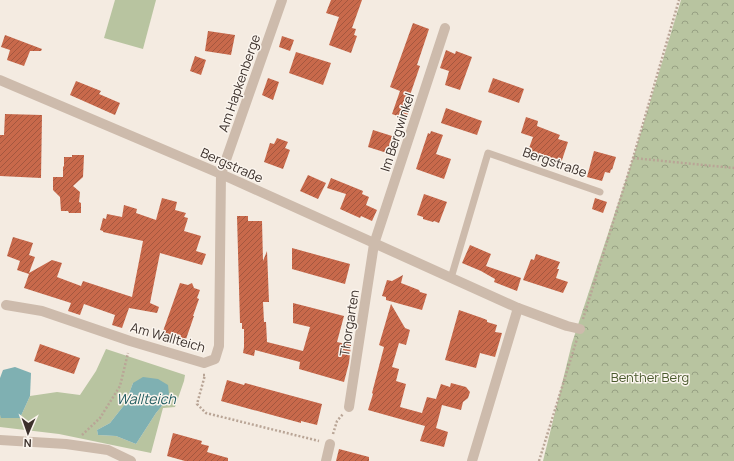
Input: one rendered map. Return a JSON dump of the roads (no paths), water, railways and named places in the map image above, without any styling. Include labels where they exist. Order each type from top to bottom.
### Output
[{"type":"street","name":"Am Hapkenberge","points":[[221,174],[282,0]]},
{"type":"street","name":"Im Bergwinkel","points":[[374,244],[445,28]]},
{"type":"street","name":"Bergstraße","points":[[0,80],[221,174],[518,308],[567,326],[580,329]]},
{"type":"street","name":"Am Wallteich","points":[[6,306],[42,311],[130,341],[204,363],[215,359],[219,346],[221,174]]},
{"type":"street","name":"Thorgarten","points":[[349,407],[374,244]]},
{"type":"street","points":[[472,461],[518,308]]},
{"type":"street","points":[[0,440],[72,445],[108,450],[132,461]]},
{"type":"street","points":[[326,461],[330,444]]},
{"type":"lane","name":"Bergstraße","points":[[451,278],[488,153],[600,192]]},
{"type":"water","points":[[15,367],[31,373],[30,396],[20,418],[1,418],[0,378],[3,370]]},
{"type":"water","name":"Wallteich","points":[[143,377],[158,379],[168,385],[169,394],[166,401],[156,413],[136,444],[116,436],[98,435],[97,430],[110,423],[125,404],[133,383]]},
{"type":"park label","name":"Benther Berg","points":[[650,377]]}]
